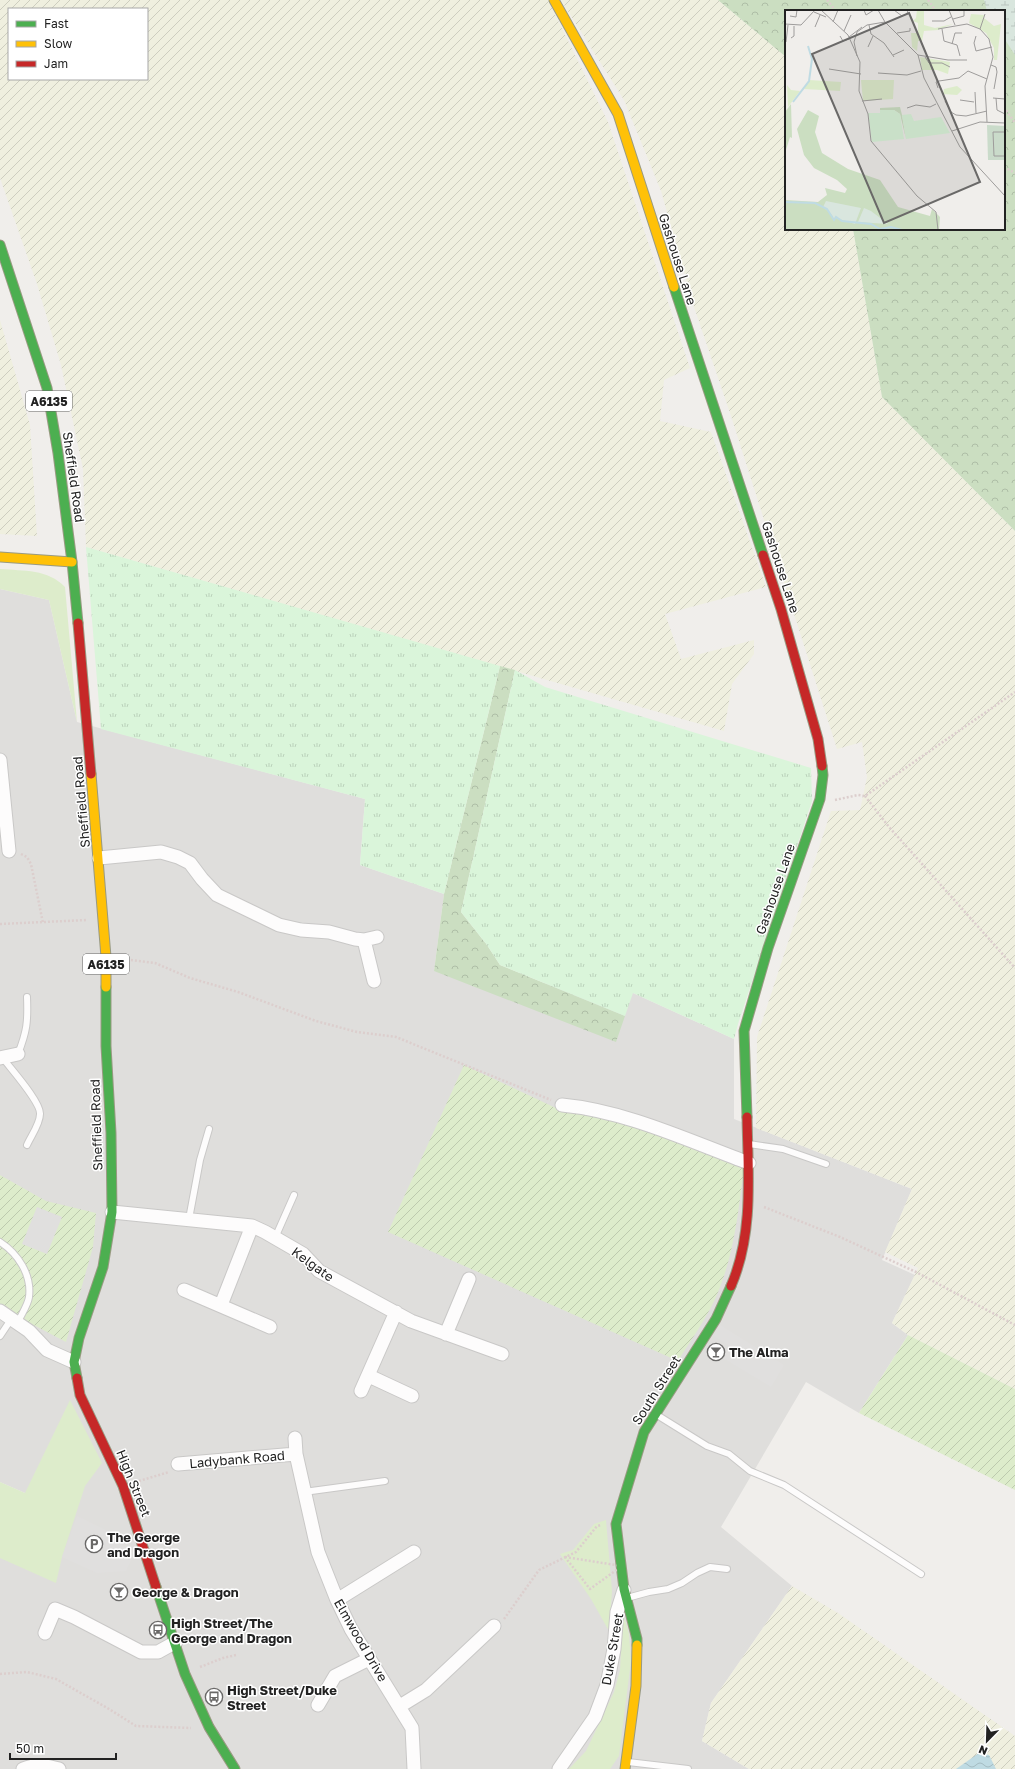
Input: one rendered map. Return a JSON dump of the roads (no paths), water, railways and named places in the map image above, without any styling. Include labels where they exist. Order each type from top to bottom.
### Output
[{"type":"street","name":"Gashouse Lane","points":[[554,0],[618,114],[781,609],[818,739],[823,775],[820,799],[768,948],[744,1031],[749,1163]]},
{"type":"street","name":"Sheffield Road","points":[[0,245],[46,388],[58,453],[72,562],[99,858],[106,957],[106,1046],[111,1133],[112,1212],[103,1267],[79,1338],[74,1362]]},
{"type":"street","points":[[0,557],[72,562]]},
{"type":"street","points":[[0,760],[9,850]]},
{"type":"street","points":[[99,858],[161,852],[178,856],[190,863],[217,895],[279,925],[301,930],[329,932],[355,939],[364,940],[377,937]]},
{"type":"street","points":[[364,940],[374,981]]},
{"type":"street","points":[[1,1057],[18,1054]]},
{"type":"street","points":[[562,1105],[584,1107],[634,1120],[749,1163]]},
{"type":"street","name":"South Street","points":[[626,1765],[636,1686],[637,1639],[625,1594],[616,1524],[644,1432],[716,1319],[738,1269],[749,1202],[749,1163]]},
{"type":"street","name":"Kelgate","points":[[112,1212],[252,1226],[303,1254],[319,1271],[411,1321],[502,1354]]},
{"type":"street","points":[[221,1305],[252,1226]]},
{"type":"street","points":[[446,1334],[469,1279]]},
{"type":"street","points":[[184,1290],[270,1327]]},
{"type":"street","points":[[0,1311],[15,1320],[47,1350],[74,1362]]},
{"type":"street","points":[[362,1391],[396,1312]]},
{"type":"street","name":"High Street","points":[[74,1362],[80,1395],[123,1486],[176,1642],[185,1674],[210,1727],[235,1769]]},
{"type":"street","points":[[369,1376],[412,1396]]},
{"type":"street","name":"Elmwood Drive","points":[[295,1438],[296,1454],[318,1552],[337,1600],[351,1629],[400,1706],[412,1728],[414,1769]]},
{"type":"street","name":"Ladybank Road","points":[[178,1464],[296,1454]]},
{"type":"street","points":[[337,1600],[414,1552]]},
{"type":"street","name":"Duke Street","points":[[559,1769],[582,1738],[598,1711],[607,1685],[614,1649],[617,1612],[625,1594]]},
{"type":"street","points":[[44,1633],[55,1609],[74,1617],[141,1652],[158,1652],[176,1642]]},
{"type":"street","points":[[400,1706],[426,1690],[494,1626]]},
{"type":"street","points":[[318,1705],[335,1676],[369,1659]]},
{"type":"street","points":[[23,1769],[43,1764],[59,1769]]},
{"type":"lane","points":[[18,1054],[25,1035],[28,1020],[27,997]]},
{"type":"lane","points":[[1,1057],[37,1102],[41,1112],[40,1119],[27,1145]]},
{"type":"lane","points":[[189,1219],[200,1160],[209,1129]]},
{"type":"lane","points":[[748,1144],[783,1149],[826,1164]]},
{"type":"lane","points":[[275,1238],[294,1195]]},
{"type":"lane","points":[[0,1242],[11,1249],[25,1270],[28,1281],[29,1297],[15,1320],[0,1336]]},
{"type":"lane","points":[[656,1414],[707,1446],[729,1454],[750,1471],[784,1485],[921,1574]]},
{"type":"lane","points":[[304,1492],[385,1481]]},
{"type":"lane","points":[[625,1594],[668,1589],[710,1567],[727,1568]]},
{"type":"lane","points":[[626,1765],[688,1769]]},
{"type":"water","points":[[979,1753],[989,1755],[996,1769],[956,1769]]},
{"type":"place","name":"The Alma","points":[[716,1352]]},
{"type":"place","name":"The George and Dragon","points":[[94,1544]]},
{"type":"place","name":"George & Dragon","points":[[119,1592]]},
{"type":"place","name":"High Street/The George and Dragon","points":[[158,1630]]},
{"type":"place","name":"High Street/Duke Street","points":[[214,1697]]}]
